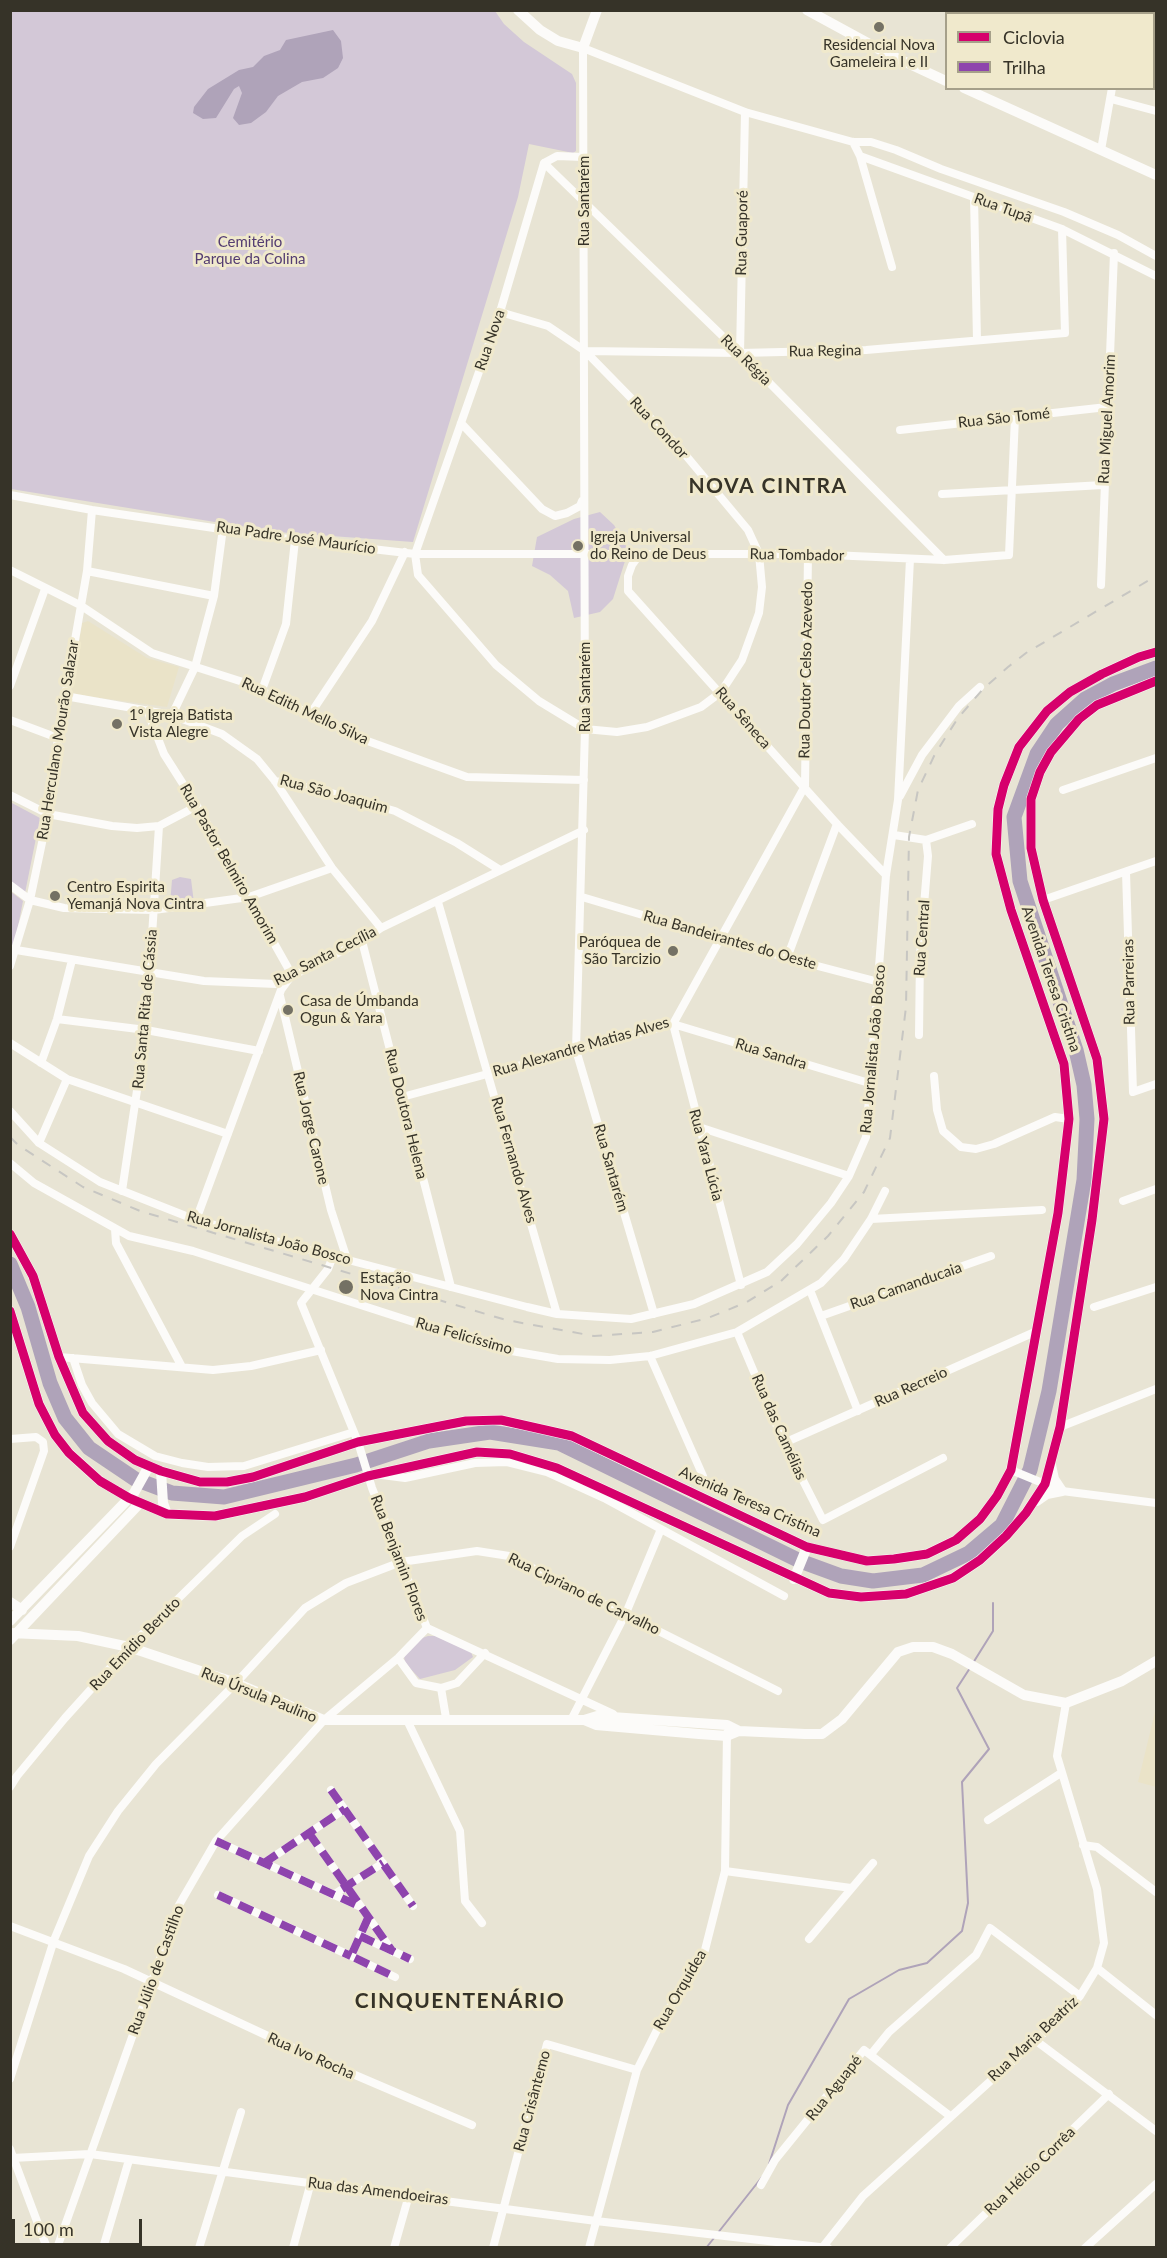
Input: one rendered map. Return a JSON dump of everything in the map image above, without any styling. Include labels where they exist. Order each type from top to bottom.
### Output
[{"type":"main road","points":[[518,10],[540,30],[558,41],[582,48],[597,10]]},
{"type":"main road","points":[[807,10],[886,53],[945,81]]},
{"type":"main road","points":[[968,90],[1156,175]]},
{"type":"main road","name":"Avenida Teresa Cristina","points":[[10,1234],[33,1276],[59,1357],[83,1413],[95,1429],[135,1460],[160,1475],[200,1482],[234,1480],[289,1465],[358,1441],[466,1421],[501,1420],[535,1425],[572,1436],[807,1548],[867,1560],[927,1554],[956,1540],[980,1519],[1015,1472],[1058,1212],[1069,1119],[1064,1064],[1011,910],[996,854],[998,809],[1004,785],[1019,747],[1047,711],[1070,692],[1102,674],[1156,652]]},
{"type":"main road","name":"Avenida Teresa Cristina","points":[[1031,1505],[1051,1461],[1060,1426],[1092,1220],[1104,1119],[1097,1059],[1043,900],[1031,848],[1029,813],[1040,772],[1064,735],[1079,719],[1097,705],[1156,681]]},
{"type":"main road","points":[[10,1311],[39,1404],[55,1435],[84,1468],[134,1498],[167,1514],[215,1516],[306,1497],[371,1474],[477,1452],[510,1454],[557,1468],[829,1593],[861,1597],[906,1594],[953,1578],[980,1560],[1006,1536],[1031,1505],[1047,1494],[1062,1491],[1054,1479],[1051,1461]]},
{"type":"main road","points":[[10,1640],[134,1498],[148,1469]]},
{"type":"main road","points":[[160,1475],[163,1503],[167,1514]]},
{"type":"main road","points":[[10,1621],[134,1498]]},
{"type":"main road","points":[[795,1578],[807,1548]]},
{"type":"main road","points":[[10,1602],[22,1610]]},
{"type":"main road","name":"Rua Úrsula Paulino","points":[[15,1632],[78,1636],[129,1647],[236,1683],[324,1720],[446,1718],[585,1720],[597,1716],[727,1731]]},
{"type":"main road","name":"Rua Úrsula Paulino","points":[[585,1720],[596,1725],[822,1734],[842,1719],[898,1652],[913,1647],[933,1647],[968,1663],[1024,1695],[1065,1703]]},
{"type":"main road","points":[[1065,1703],[1122,1681],[1156,1661]]},
{"type":"street","name":"Rua Tupã","points":[[582,48],[745,112],[853,142],[871,142],[896,150],[1118,235],[1156,256]]},
{"type":"street","name":"Rua Santarém","points":[[582,48],[585,729],[584,830],[576,1050],[654,1314]]},
{"type":"street","points":[[1101,150],[1112,90]]},
{"type":"street","points":[[1111,99],[1156,111]]},
{"type":"street","name":"Rua Guaporé","points":[[740,353],[745,112]]},
{"type":"street","points":[[853,142],[860,156],[892,267]]},
{"type":"street","points":[[544,164],[557,156],[584,157]]},
{"type":"street","name":"Rua Tupã","points":[[860,156],[1062,229],[1156,276]]},
{"type":"street","name":"Rua Régia","points":[[544,164],[740,353],[944,560]]},
{"type":"street","name":"Rua Nova","points":[[416,554],[500,312],[544,164]]},
{"type":"street","points":[[974,197],[977,340]]},
{"type":"street","name":"Rua Regina","points":[[585,351],[740,353],[867,350],[1065,333],[1062,229]]},
{"type":"street","name":"Rua Miguel Amorim","points":[[1101,585],[1103,485],[1114,253]]},
{"type":"street","name":"Rua Condor","points":[[416,554],[418,575],[496,665],[539,701],[585,729],[617,732],[647,727],[701,707],[721,692],[742,660],[759,613],[762,587],[759,554],[748,530],[678,446],[585,351],[548,326],[500,312]]},
{"type":"street","name":"Rua São Tomé","points":[[900,430],[1107,407]]},
{"type":"street","points":[[1012,492],[1015,417]]},
{"type":"street","points":[[461,423],[542,509],[555,516],[580,506],[583,500]]},
{"type":"street","points":[[942,494],[1012,492],[1103,485]]},
{"type":"street","name":"Rua Tombador","points":[[585,554],[808,554],[944,560],[1009,555],[1012,492]]},
{"type":"street","name":"Rua Padre José Maurício","points":[[10,495],[92,510],[295,540],[416,554],[585,554]]},
{"type":"street","name":"Rua Herculano Mourão Salazar","points":[[10,966],[13,949],[30,900],[48,814],[58,738],[87,571],[92,510]]},
{"type":"street","points":[[172,715],[195,667],[214,596],[223,528]]},
{"type":"street","points":[[262,690],[286,624],[295,540]]},
{"type":"street","points":[[311,712],[372,621],[405,552]]},
{"type":"street","name":"Rua Sêneca","points":[[640,554],[628,576],[628,591],[837,824],[886,875]]},
{"type":"street","name":"Rua Doutor Celso Azevedo","points":[[805,786],[808,554]]},
{"type":"street","name":"Rua Jornalista João Bosco","points":[[10,1111],[39,1143],[100,1182],[196,1220],[557,1314],[631,1319],[694,1304],[767,1272],[797,1244],[831,1203],[849,1176],[866,1137],[886,875],[898,800],[910,559]]},
{"type":"street","name":"Rua Edith Mello Silva","points":[[10,570],[80,605],[152,653],[262,690],[311,712],[362,739],[467,777],[584,780]]},
{"type":"street","points":[[87,571],[214,596]]},
{"type":"street","points":[[10,686],[45,589]]},
{"type":"street","points":[[898,800],[922,755],[959,706],[980,687]]},
{"type":"street","name":"Rua São Joaquim","points":[[65,696],[172,715],[222,734],[256,759],[275,781],[321,790],[395,811],[457,843],[500,870]]},
{"type":"street","name":"Rua Pastor Belmiro Amorim","points":[[147,710],[164,754],[197,806],[292,975]]},
{"type":"street","points":[[10,720],[58,738]]},
{"type":"street","points":[[1063,790],[1156,758]]},
{"type":"street","points":[[275,781],[332,868],[381,928]]},
{"type":"street","name":"Rua Alexandre Matias Alves","points":[[402,1097],[673,1024],[805,786]]},
{"type":"street","points":[[10,795],[48,814],[112,826],[159,826],[197,806]]},
{"type":"street","points":[[787,958],[837,824]]},
{"type":"street","points":[[894,835],[926,840],[972,824]]},
{"type":"street","name":"Rua Santa Rita de Cássia","points":[[122,1191],[146,1030],[159,826]]},
{"type":"street","name":"Rua Santa Cecília","points":[[13,949],[148,973],[259,985],[276,984],[362,941],[381,928],[584,830]]},
{"type":"street","name":"Rua Central","points":[[919,1035],[920,955],[928,856],[926,840]]},
{"type":"street","points":[[1043,900],[1156,861]]},
{"type":"street","points":[[10,885],[30,900],[64,908],[154,910],[249,897],[332,868]]},
{"type":"street","name":"Rua Parreiras","points":[[1126,872],[1133,1092],[1156,1084]]},
{"type":"street","name":"Rua Bandeirantes do Oeste","points":[[582,897],[723,937],[787,958],[879,982]]},
{"type":"street","name":"Rua Fernando Alves","points":[[438,902],[489,1072],[557,1314]]},
{"type":"street","name":"Rua Doutora Helena","points":[[362,941],[451,1287]]},
{"type":"street","points":[[40,1063],[57,1019],[72,960]]},
{"type":"street","points":[[196,1220],[280,995],[292,975]]},
{"type":"street","name":"Rua Jorge Carone","points":[[280,995],[331,1210],[347,1259]]},
{"type":"street","points":[[57,1019],[146,1030],[259,1051]]},
{"type":"street","name":"Rua Sandra","points":[[673,1024],[869,1083]]},
{"type":"street","name":"Rua Yara Lúcia","points":[[673,1024],[741,1285]]},
{"type":"street","points":[[10,1043],[67,1079],[228,1134]]},
{"type":"street","points":[[934,1076],[937,1110],[943,1131],[961,1147],[976,1149],[994,1144],[1055,1117],[1069,1119]]},
{"type":"street","points":[[39,1143],[67,1079]]},
{"type":"street","points":[[699,1127],[849,1176]]},
{"type":"street","name":"Rua Felicíssimo","points":[[10,1163],[34,1183],[129,1236],[193,1251],[494,1348],[558,1359],[610,1360],[650,1356],[737,1332],[821,1283],[844,1259],[871,1219],[885,1191]]},
{"type":"street","points":[[1123,1201],[1156,1190]]},
{"type":"street","points":[[871,1219],[1042,1210]]},
{"type":"street","points":[[115,1229],[116,1243],[182,1367]]},
{"type":"street","points":[[312,1288],[328,1269],[333,1256]]},
{"type":"street","name":"Rua Camanducaia","points":[[821,1316],[991,1256]]},
{"type":"street","points":[[1094,1307],[1156,1287]]},
{"type":"street","name":"Rua Benjamin Flores","points":[[312,1288],[302,1303],[371,1474],[401,1562],[427,1628]]},
{"type":"street","points":[[810,1290],[858,1411]]},
{"type":"street","name":"Rua Recreio","points":[[784,1443],[1037,1331]]},
{"type":"street","name":"Rua das Camélias","points":[[737,1332],[784,1443],[823,1520],[943,1458]]},
{"type":"street","points":[[59,1357],[213,1370],[251,1365],[321,1350]]},
{"type":"street","points":[[650,1356],[703,1476]]},
{"type":"street","name":"Avenida Teresa Cristina","points":[[73,1358],[82,1385],[92,1403],[118,1434],[154,1456],[208,1467],[244,1466],[323,1441],[358,1441]]},
{"type":"street","points":[[1060,1426],[1156,1389]]},
{"type":"street","points":[[10,1439],[36,1437],[43,1442],[44,1451],[10,1547]]},
{"type":"street","points":[[323,1441],[329,1452]]},
{"type":"street","points":[[285,1453],[289,1465]]},
{"type":"street","points":[[371,1474],[405,1478],[475,1463],[507,1462],[547,1472],[604,1498],[784,1596]]},
{"type":"street","points":[[226,1467],[234,1480]]},
{"type":"street","points":[[1015,1472],[1062,1491],[1156,1503]]},
{"type":"street","name":"Rua Emídio Beruto","points":[[10,1787],[65,1718],[129,1647],[242,1536],[275,1514]]},
{"type":"street","points":[[571,1720],[626,1613],[661,1528]]},
{"type":"street","name":"Rua Cipriano de Carvalho","points":[[10,2079],[54,1940],[90,1856],[118,1811],[156,1764],[236,1683],[305,1608],[346,1583],[401,1562],[477,1551],[509,1556],[778,1691]]},
{"type":"street","points":[[427,1628],[485,1653],[581,1701],[626,1718]]},
{"type":"street","name":"Rua Júlio de Castilho","points":[[57,2247],[179,1905],[216,1840],[324,1720],[360,1687],[398,1658],[427,1628]]},
{"type":"street","points":[[398,1658],[416,1683],[441,1688],[457,1683],[485,1653]]},
{"type":"street","points":[[441,1688],[446,1718]]},
{"type":"street","name":"Rua Maria Beatriz","points":[[824,2247],[863,2196],[1035,2040],[1080,1996],[1097,1968],[1104,1943],[1097,1889],[1057,1756],[1065,1703]]},
{"type":"street","points":[[407,1720],[460,1831],[465,1901],[482,1923]]},
{"type":"street","name":"Rua Orquídea","points":[[589,2247],[637,2070],[662,2020],[705,1950],[725,1871],[727,1731]]},
{"type":"street","points":[[988,1820],[1061,1773]]},
{"type":"street","points":[[332,1790],[412,1906]]},
{"type":"street","points":[[264,1863],[345,1809]]},
{"type":"street","points":[[309,1833],[393,1952]]},
{"type":"street","points":[[216,1840],[361,1907]]},
{"type":"street","points":[[1083,1845],[1097,1847],[1156,1892]]},
{"type":"street","points":[[333,1895],[382,1863]]},
{"type":"street","points":[[809,1939],[873,1863]]},
{"type":"street","points":[[725,1871],[851,1888]]},
{"type":"street","points":[[218,1895],[395,1977]]},
{"type":"street","points":[[351,1956],[368,1918]]},
{"type":"street","name":"Rua Ivo Rocha","points":[[10,1926],[54,1940],[124,1969],[395,2093],[472,2125]]},
{"type":"street","points":[[872,2053],[889,2032],[976,1955],[990,1928],[1080,1996]]},
{"type":"street","points":[[360,1936],[410,1959]]},
{"type":"street","points":[[1097,1968],[1156,2015]]},
{"type":"street","points":[[1035,2040],[1156,2131]]},
{"type":"street","name":"Rua Crisântemo","points":[[493,2247],[547,2044],[637,2070]]},
{"type":"street","name":"Rua Aguapé","points":[[761,2184],[775,2160],[797,2136],[816,2106],[864,2049],[950,2116]]},
{"type":"street","name":"Rua Hélcio Corrêa","points":[[950,2247],[1109,2094]]},
{"type":"street","points":[[199,2247],[241,2112]]},
{"type":"street","points":[[10,2149],[47,2247]]},
{"type":"street","name":"Rua das Amendoeiras","points":[[12,2158],[90,2154],[667,2230],[824,2247]]},
{"type":"street","points":[[103,2247],[129,2160]]},
{"type":"street","points":[[294,2247],[311,2182]]},
{"type":"street","points":[[1084,2247],[1156,2184]]},
{"type":"street","points":[[394,2247],[409,2195]]},
{"type":"shaded area","points":[[333,30],[341,41],[343,58],[338,68],[323,78],[302,82],[278,96],[266,112],[251,123],[239,125],[233,118],[242,93],[239,86],[234,89],[216,118],[203,119],[193,113],[194,107],[208,89],[239,70],[253,67],[264,56],[280,50],[286,40]]},
{"type":"shaded area","points":[[88,621],[147,658],[179,667],[167,707],[71,694],[82,623]]},
{"type":"shaded area","points":[[1156,1708],[1156,1787],[1138,1782]]},
{"type":"green space","name":"Cemitério Parque da Colina","points":[[10,11],[495,11],[504,24],[524,42],[572,74],[576,83],[576,151],[573,153],[529,144],[518,197],[413,542],[277,532],[11,489]]},
{"type":"green space","points":[[600,512],[614,525],[626,546],[625,561],[613,599],[600,612],[574,618],[568,591],[550,575],[532,566],[537,537],[574,519]]},
{"type":"green space","points":[[10,802],[40,818],[25,893],[11,882]]},
{"type":"green space","points":[[180,877],[191,879],[194,903],[170,904],[172,880]]},
{"type":"green space","points":[[10,891],[23,901],[14,947],[11,946]]},
{"type":"green space","points":[[436,1636],[471,1652],[473,1657],[455,1670],[420,1679],[405,1663],[404,1656],[422,1638]]},
{"type":"waterway","points":[[10,1264],[28,1307],[50,1383],[65,1418],[89,1448],[135,1479],[172,1493],[224,1497],[356,1465],[429,1441],[490,1432],[559,1443],[800,1561],[841,1576],[873,1581],[923,1575],[969,1553],[1002,1525],[1030,1470],[1049,1391],[1084,1180],[1087,1119],[1084,1085],[1076,1050],[1020,881],[1014,817],[1037,754],[1057,724],[1085,699],[1113,684],[1156,668]]},
{"type":"waterway","points":[[973,1663],[993,1631],[993,1603]]},
{"type":"waterway","points":[[769,2164],[788,2105],[849,1999],[899,1970],[927,1963],[962,1931],[968,1903],[962,1782],[989,1749],[957,1688],[970,1668]]},
{"type":"waterway","points":[[717,2234],[762,2177]]},
{"type":"waterway","points":[[706,2248],[714,2238]]},
{"type":"railway","points":[[10,1137],[18,1145],[83,1187],[140,1211],[506,1320],[594,1336],[653,1332],[708,1318],[747,1302],[781,1281],[828,1236],[864,1192],[890,1138],[906,1007],[909,837],[918,790],[935,754],[958,718],[983,689],[1008,667],[1026,653],[1156,576]]},
{"type":"marked path","points":[[331,1790],[413,1906]]},
{"type":"marked path","points":[[264,1863],[345,1809]]},
{"type":"marked path","points":[[309,1833],[393,1952]]},
{"type":"marked path","points":[[216,1841],[361,1907]]},
{"type":"marked path","points":[[342,1889],[383,1863]]},
{"type":"marked path","points":[[218,1895],[351,1956]]},
{"type":"marked path","points":[[368,1918],[351,1956],[395,1977]]},
{"type":"marked path","points":[[360,1936],[410,1959]]},
{"type":"cycle path","points":[[10,1234],[33,1276],[59,1357],[83,1413],[108,1441],[135,1460],[161,1471],[200,1482],[227,1482],[253,1477],[358,1442],[466,1421],[501,1420],[572,1436],[807,1547],[867,1561],[927,1554],[956,1540],[980,1519],[997,1496],[1011,1470],[1058,1213],[1069,1119],[1064,1064],[1011,910],[996,854],[998,809],[1004,785],[1019,747],[1047,711],[1070,692],[1102,674],[1156,652]]},
{"type":"cycle path","points":[[10,1311],[39,1404],[55,1435],[69,1453],[100,1481],[129,1498],[167,1514],[215,1516],[305,1497],[368,1476],[477,1452],[510,1454],[557,1468],[829,1593],[861,1597],[906,1594],[953,1578],[980,1560],[1006,1536],[1026,1513],[1045,1484],[1060,1427],[1092,1220],[1104,1119],[1097,1059],[1043,900],[1031,848],[1031,799],[1040,772],[1051,752],[1079,719],[1097,705],[1156,681]]},
{"type":"place","name":"Residencial Nova Gameleira I e II","points":[[879,27]]},
{"type":"place","name":"Igreja Universal do Reino de Deus","points":[[578,546]]},
{"type":"place","name":"1º Igreja Batista Vista Alegre","points":[[117,724]]},
{"type":"place","name":"Centro Espirita Yemanjá Nova Cintra","points":[[55,896]]},
{"type":"place","name":"Paróquea de São Tarcizio","points":[[673,951]]},
{"type":"place","name":"Casa de Úmbanda Ogun & Yara","points":[[288,1010]]},
{"type":"place","name":"Estação Nova Cintra","points":[[346,1287]]},
{"type":"district","name":"NOVA CINTRA","points":[[768,486]]},
{"type":"district","name":"CINQUENTENÁRIO","points":[[460,2001]]}]
